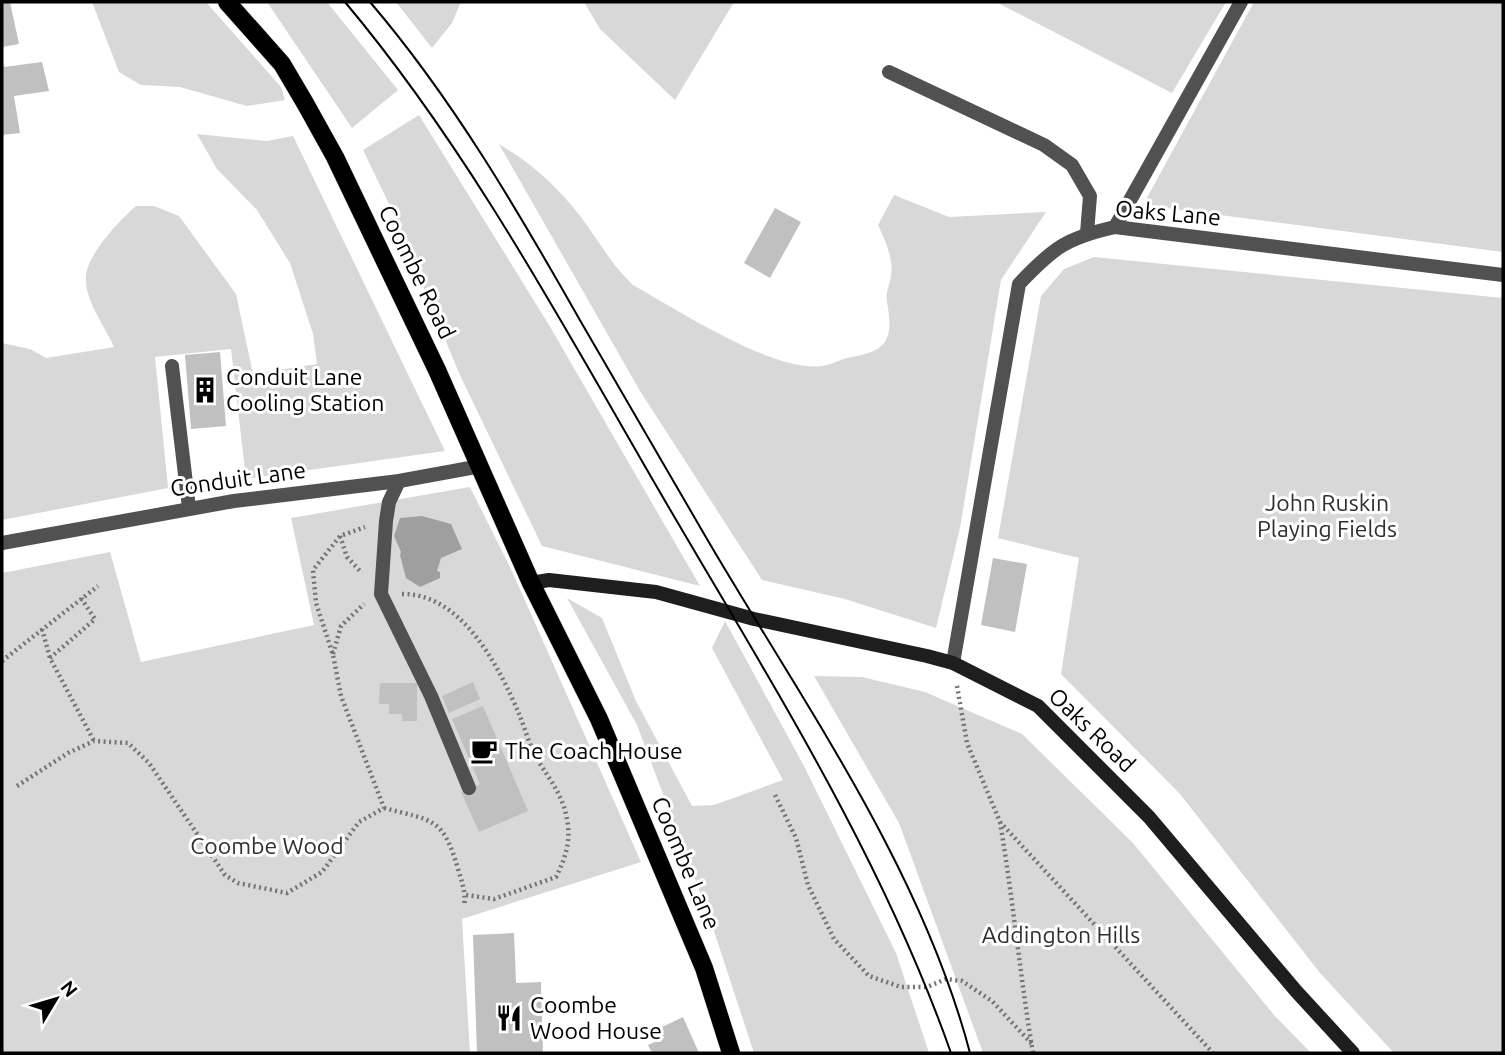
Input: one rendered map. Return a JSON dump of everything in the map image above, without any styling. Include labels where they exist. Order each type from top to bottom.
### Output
[{"type":"main road","name":"Coombe Road","points":[[227,2],[282,64],[341,169],[481,466],[531,583]]},
{"type":"main road","name":"Coombe Lane","points":[[531,583],[599,719],[704,968],[731,1053]]},
{"type":"street","points":[[1115,227],[1241,2]]},
{"type":"street","points":[[888,72],[1044,145],[1072,165],[1090,195],[1087,233]]},
{"type":"street","name":"Oaks Lane","points":[[953,663],[1019,284],[1051,251],[1087,233],[1115,227],[1503,275]]},
{"type":"street","points":[[172,366],[190,509]]},
{"type":"street","name":"Conduit Lane","points":[[2,543],[190,509],[399,481],[481,466]]},
{"type":"street","points":[[399,481],[389,502],[386,521],[382,594],[431,696],[469,788]]},
{"type":"street","name":"Oaks Road","points":[[531,583],[548,580],[656,592],[754,619],[953,663],[1038,706],[1149,817],[1296,992],[1353,1053]]},
{"type":"path","points":[[384,808],[341,695],[333,655],[316,603],[313,570],[340,536],[386,521]]},
{"type":"path","points":[[340,536],[347,557],[382,594]]},
{"type":"path","points":[[2,661],[98,586]]},
{"type":"path","points":[[333,655],[341,626],[365,603],[382,594],[419,594],[449,610],[482,645],[518,711],[536,758],[557,786],[568,825],[566,855],[556,877],[494,899],[466,895]]},
{"type":"path","points":[[50,658],[94,619],[81,598]]},
{"type":"path","points":[[42,629],[50,658],[94,741]]},
{"type":"path","points":[[953,663],[967,743],[1000,822],[1015,911],[1019,972],[1033,1053]]},
{"type":"path","points":[[18,786],[68,753],[94,741],[128,743],[149,763],[225,875],[239,883],[287,893],[322,872],[359,822],[384,808],[434,822],[444,832],[466,895],[464,906]]},
{"type":"path","points":[[775,795],[796,838],[808,885],[834,939],[869,976],[901,987],[927,987],[946,979],[962,981],[992,1001],[1032,1044]]},
{"type":"path","points":[[1000,822],[1213,1053]]},
{"type":"green space","points":[[92,2],[206,2],[281,87],[285,100],[247,106],[180,87],[141,85],[119,72]]},
{"type":"green space","points":[[267,2],[327,2],[398,90],[352,128]]},
{"type":"green space","points":[[396,2],[461,2],[452,23],[432,48]]},
{"type":"green space","points":[[584,2],[734,2],[675,100],[600,29]]},
{"type":"green space","points":[[996,2],[1226,2],[1172,93]]},
{"type":"green space","points":[[1254,2],[1503,2],[1503,252],[1143,205]]},
{"type":"green space","points":[[419,115],[549,325],[700,586],[542,546],[459,373],[390,206],[363,150]]},
{"type":"green space","points":[[197,134],[267,141],[293,136],[445,451],[246,479],[231,349],[155,357],[168,488],[2,520],[2,343],[30,349],[46,358],[114,347],[88,294],[86,276],[98,247],[136,206],[154,206],[179,216],[236,294],[253,374],[317,364],[313,334],[290,263],[257,210],[217,169]]},
{"type":"green space","points":[[499,144],[539,172],[556,189],[633,285],[752,350],[802,366],[822,366],[865,354],[874,351],[886,340],[889,333],[887,295],[891,263],[878,225],[894,195],[949,217],[1046,212],[1001,280],[960,528],[936,628],[845,599],[762,580],[640,391]]},
{"type":"green space","name":"John Ruskin Playing Fields","points":[[1094,257],[1503,298],[1503,1053],[1394,1053],[1320,973],[1180,794],[1061,674],[1079,558],[998,538],[1041,296],[1064,269]]},
{"type":"green space","name":"Coombe Wood","points":[[470,487],[511,569],[641,862],[462,919],[470,1053],[2,1053],[2,573],[110,552],[141,662],[314,625],[291,518]]},
{"type":"green space","points":[[567,598],[602,618],[636,701],[692,806],[714,805],[783,780],[712,648],[725,621],[804,766],[896,953],[929,1053],[754,1053],[710,919],[637,725]]},
{"type":"green space","name":"Addington Hills","points":[[814,676],[862,677],[925,692],[1022,734],[1133,843],[1274,1015],[1311,1053],[983,1053],[899,823]]},
{"type":"shaded area","points":[[422,516],[451,524],[462,549],[441,558],[437,571],[440,572],[440,578],[420,587],[406,578],[401,552],[394,536],[400,518]]},
{"type":"building","points":[[2,2],[10,2],[19,44],[2,47]]},
{"type":"building","points":[[2,60],[4,67],[42,62],[49,91],[14,96],[20,133],[2,135]]},
{"type":"building","points":[[775,208],[801,222],[770,278],[744,263]]},
{"type":"building","name":"Conduit Lane Cooling Station","points":[[220,352],[226,426],[191,429],[185,355]]},
{"type":"building","points":[[993,558],[1027,564],[1015,632],[981,625]]},
{"type":"building","points":[[473,682],[480,699],[449,713],[442,696]]},
{"type":"building","points":[[380,683],[417,683],[417,721],[402,721],[402,714],[389,714],[389,704],[379,704]]},
{"type":"building","name":"The Coach House","points":[[483,706],[528,811],[479,832],[461,792],[480,784],[452,719]]},
{"type":"building","name":"Coombe Wood House","points":[[514,933],[516,983],[541,982],[543,1053],[477,1053],[473,935]]},
{"type":"building","points":[[683,1017],[699,1053],[652,1053],[648,1045],[664,1038],[660,1028]]},
{"type":"tram line","points":[[345,2],[436,121],[517,247],[785,706],[859,841],[923,981],[951,1053]]},
{"type":"tram line","points":[[370,2],[429,77],[483,157],[856,788],[922,917],[949,984],[970,1053]]},
{"type":"place","name":"Conduit Lane Cooling Station","points":[[205,390]]},
{"type":"place","name":"The Coach House","points":[[484,751]]},
{"type":"place","name":"Coombe Wood House","points":[[509,1018]]}]
